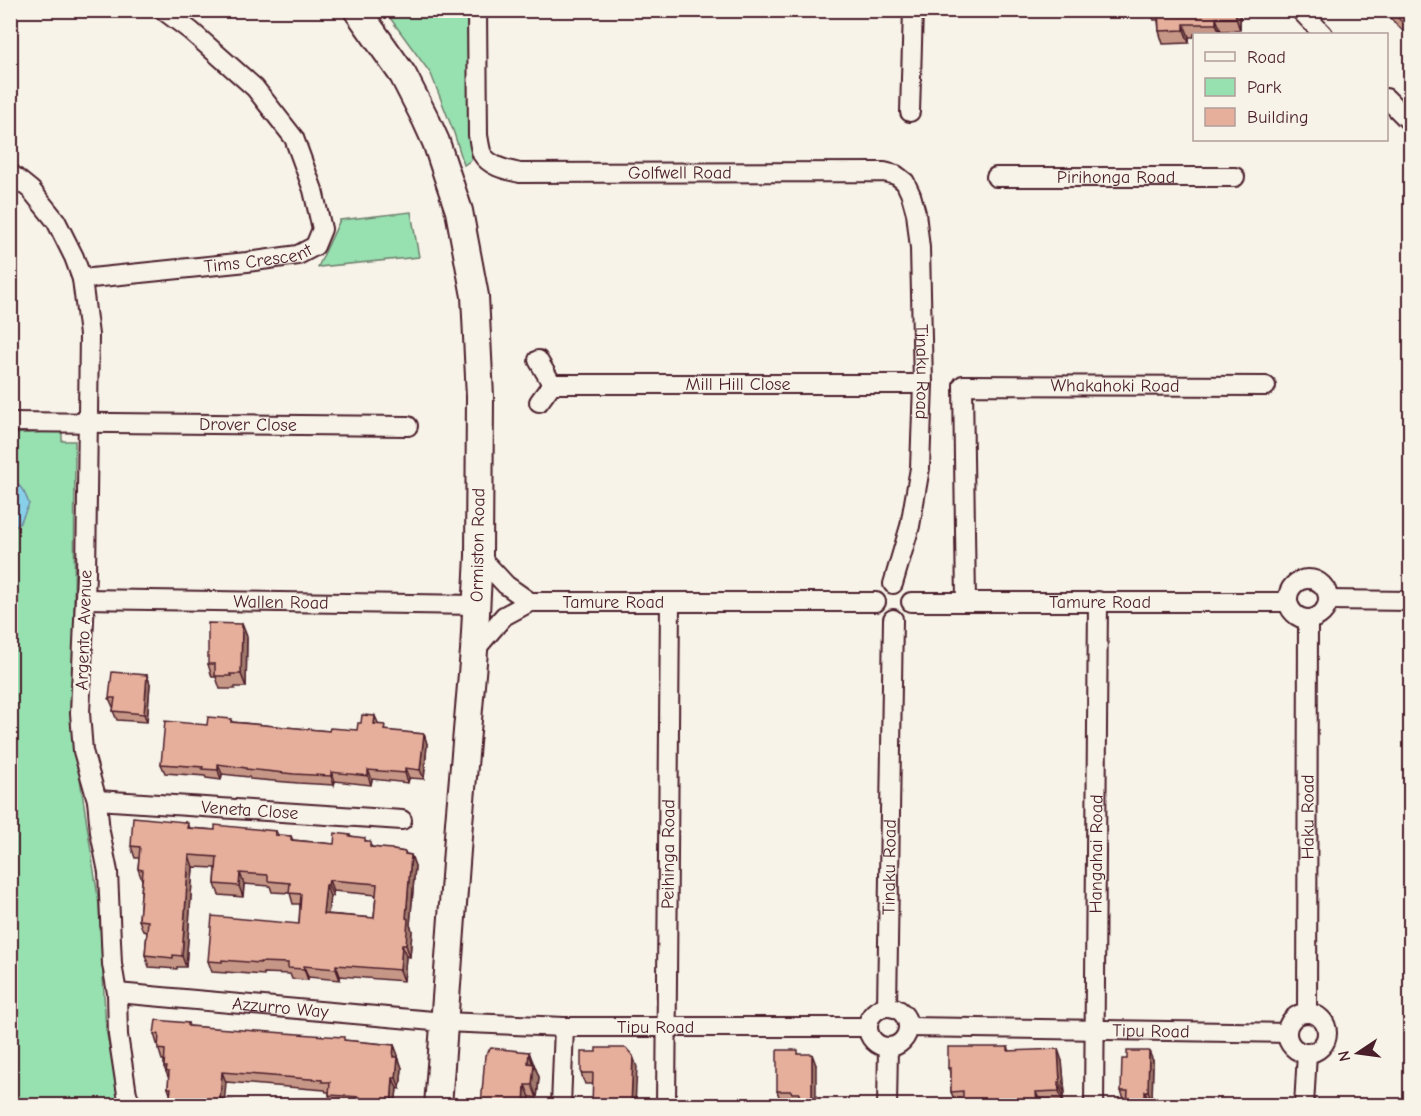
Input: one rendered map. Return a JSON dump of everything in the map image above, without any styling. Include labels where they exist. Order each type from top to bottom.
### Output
[{"type":"main road","name":"Ormiston Road","points":[[357,10],[403,75],[436,142],[459,211],[475,296],[480,397],[477,605],[438,1106]]},
{"type":"street","name":"Tims Crescent","points":[[82,279],[298,255],[315,246],[322,229],[313,190],[294,138],[255,87],[191,31],[163,10]]},
{"type":"street","name":"Golfwell Road","points":[[477,10],[478,135],[482,154],[501,169],[520,173],[884,172]]},
{"type":"street","points":[[910,112],[913,10]]},
{"type":"street","points":[[1300,10],[1322,33]]},
{"type":"street","points":[[1388,100],[1410,122]]},
{"type":"street","name":"Tinaku Road","points":[[884,172],[896,175],[905,182],[916,213],[920,248],[923,384],[920,468],[910,526],[893,585]]},
{"type":"street","name":"Argento Avenue","points":[[10,173],[31,190],[56,221],[82,279],[89,335],[85,599],[80,713],[83,751],[97,800],[100,832],[108,872],[112,964],[117,993],[117,1035],[127,1094],[132,1106]]},
{"type":"street","name":"Pirihonga Road","points":[[996,177],[1235,177]]},
{"type":"street","points":[[538,360],[552,384],[539,402]]},
{"type":"street","name":"Mill Hill Close","points":[[552,384],[923,384]]},
{"type":"street","name":"Whakahoki Road","points":[[966,602],[963,385],[1266,386]]},
{"type":"street","name":"Drover Close","points":[[10,422],[408,426]]},
{"type":"street","points":[[479,556],[506,585],[530,602]]},
{"type":"street","points":[[1307,579],[1322,585],[1328,600],[1321,614],[1308,619],[1297,616],[1288,602],[1292,586],[1307,579]]},
{"type":"street","points":[[893,585],[899,585],[907,592],[910,602],[910,607],[904,616],[893,620],[879,612],[876,602],[883,588],[893,585]]},
{"type":"street","name":"Wallen Road","points":[[85,599],[477,605]]},
{"type":"street","points":[[1328,600],[1410,601]]},
{"type":"street","name":"Hangahai Road","points":[[1094,1106],[1098,601]]},
{"type":"street","name":"Tamure Road","points":[[474,651],[504,616],[530,602],[876,602]]},
{"type":"street","name":"Peihinga Road","points":[[666,1106],[670,602]]},
{"type":"street","name":"Tamure Road","points":[[910,602],[1288,602]]},
{"type":"street","name":"Haku Road","points":[[1306,1013],[1308,619]]},
{"type":"street","name":"Tinaku Road","points":[[887,1007],[893,620]]},
{"type":"street","name":"Veneta Close","points":[[97,800],[402,819]]},
{"type":"street","name":"Azzurro Way","points":[[117,993],[444,1022]]},
{"type":"street","points":[[887,1007],[899,1011],[907,1020],[908,1027],[904,1039],[888,1047],[881,1046],[872,1039],[868,1027],[872,1015],[881,1008],[887,1007]]},
{"type":"street","points":[[1306,1013],[1323,1021],[1327,1033],[1323,1045],[1307,1053],[1295,1049],[1287,1033],[1288,1026],[1295,1017],[1306,1013]]},
{"type":"street","name":"Tipu Road","points":[[444,1022],[564,1027],[868,1027]]},
{"type":"street","points":[[561,1106],[564,1027]]},
{"type":"street","name":"Tipu Road","points":[[908,1027],[1287,1033]]},
{"type":"street","points":[[887,1106],[888,1047]]},
{"type":"street","points":[[1304,1106],[1307,1053]]},
{"type":"green space","points":[[385,11],[467,11],[471,160],[464,165],[431,74]]},
{"type":"green space","points":[[411,212],[419,257],[318,267],[340,220]]},
{"type":"green space","points":[[62,431],[62,441],[75,441],[71,719],[99,904],[106,1030],[123,1105],[11,1106],[11,434]]},
{"type":"water","points":[[11,481],[15,482],[25,493],[29,504],[20,523],[11,530]]},
{"type":"building","points":[[1158,10],[1235,10],[1236,18],[1216,18],[1216,24],[1184,24],[1184,30],[1159,31]]},
{"type":"building","points":[[1390,10],[1410,10],[1410,17],[1404,24]]},
{"type":"building","points":[[208,623],[242,624],[241,674],[215,676],[215,664],[208,664]]},
{"type":"building","points":[[112,672],[147,675],[144,714],[113,711],[115,698],[109,698]]},
{"type":"building","points":[[362,715],[375,716],[374,724],[385,725],[384,730],[424,734],[420,770],[405,768],[405,773],[368,770],[368,776],[331,772],[331,776],[246,769],[218,764],[218,770],[161,764],[165,721],[207,725],[208,717],[232,719],[231,722],[329,731],[330,728],[357,730]]},
{"type":"building","points":[[133,817],[185,822],[188,823],[187,828],[215,830],[215,825],[276,831],[275,835],[291,836],[291,840],[334,844],[335,833],[365,838],[365,841],[370,841],[370,847],[405,852],[411,855],[406,945],[402,945],[400,970],[336,965],[336,969],[304,966],[304,969],[288,968],[288,963],[208,961],[212,916],[299,924],[301,894],[289,893],[290,883],[268,881],[268,875],[240,873],[239,886],[215,884],[217,857],[189,855],[182,956],[173,955],[173,958],[145,955],[148,921],[139,920],[143,870],[138,869],[140,847],[131,846]],"holes":[[[329,880],[377,884],[374,918],[323,914],[326,885]]]},
{"type":"building","points":[[156,1020],[188,1023],[188,1026],[344,1037],[344,1040],[394,1045],[393,1057],[398,1057],[396,1078],[393,1078],[391,1106],[359,1106],[360,1097],[329,1095],[330,1082],[322,1082],[322,1080],[222,1072],[220,1100],[233,1101],[233,1106],[169,1106],[171,1088],[168,1088],[169,1072],[166,1071],[167,1067],[164,1067],[165,1050],[158,1049],[159,1034],[154,1034]]},
{"type":"building","points":[[948,1047],[1008,1047],[1008,1051],[1058,1049],[1059,1091],[1036,1092],[1037,1106],[1006,1106],[1006,1100],[963,1101],[963,1091],[951,1092]]},
{"type":"building","points":[[491,1048],[529,1052],[528,1063],[534,1064],[532,1085],[525,1085],[524,1106],[481,1106],[485,1055]]},
{"type":"building","points":[[596,1048],[626,1048],[633,1056],[631,1106],[592,1106],[593,1073],[581,1073],[581,1052],[596,1052]]},
{"type":"building","points":[[777,1050],[798,1050],[798,1054],[812,1054],[812,1106],[799,1106],[799,1093],[777,1091]]},
{"type":"building","points":[[1127,1051],[1149,1051],[1148,1091],[1145,1091],[1145,1106],[1127,1106],[1128,1091],[1121,1091],[1122,1059],[1127,1059]]}]
